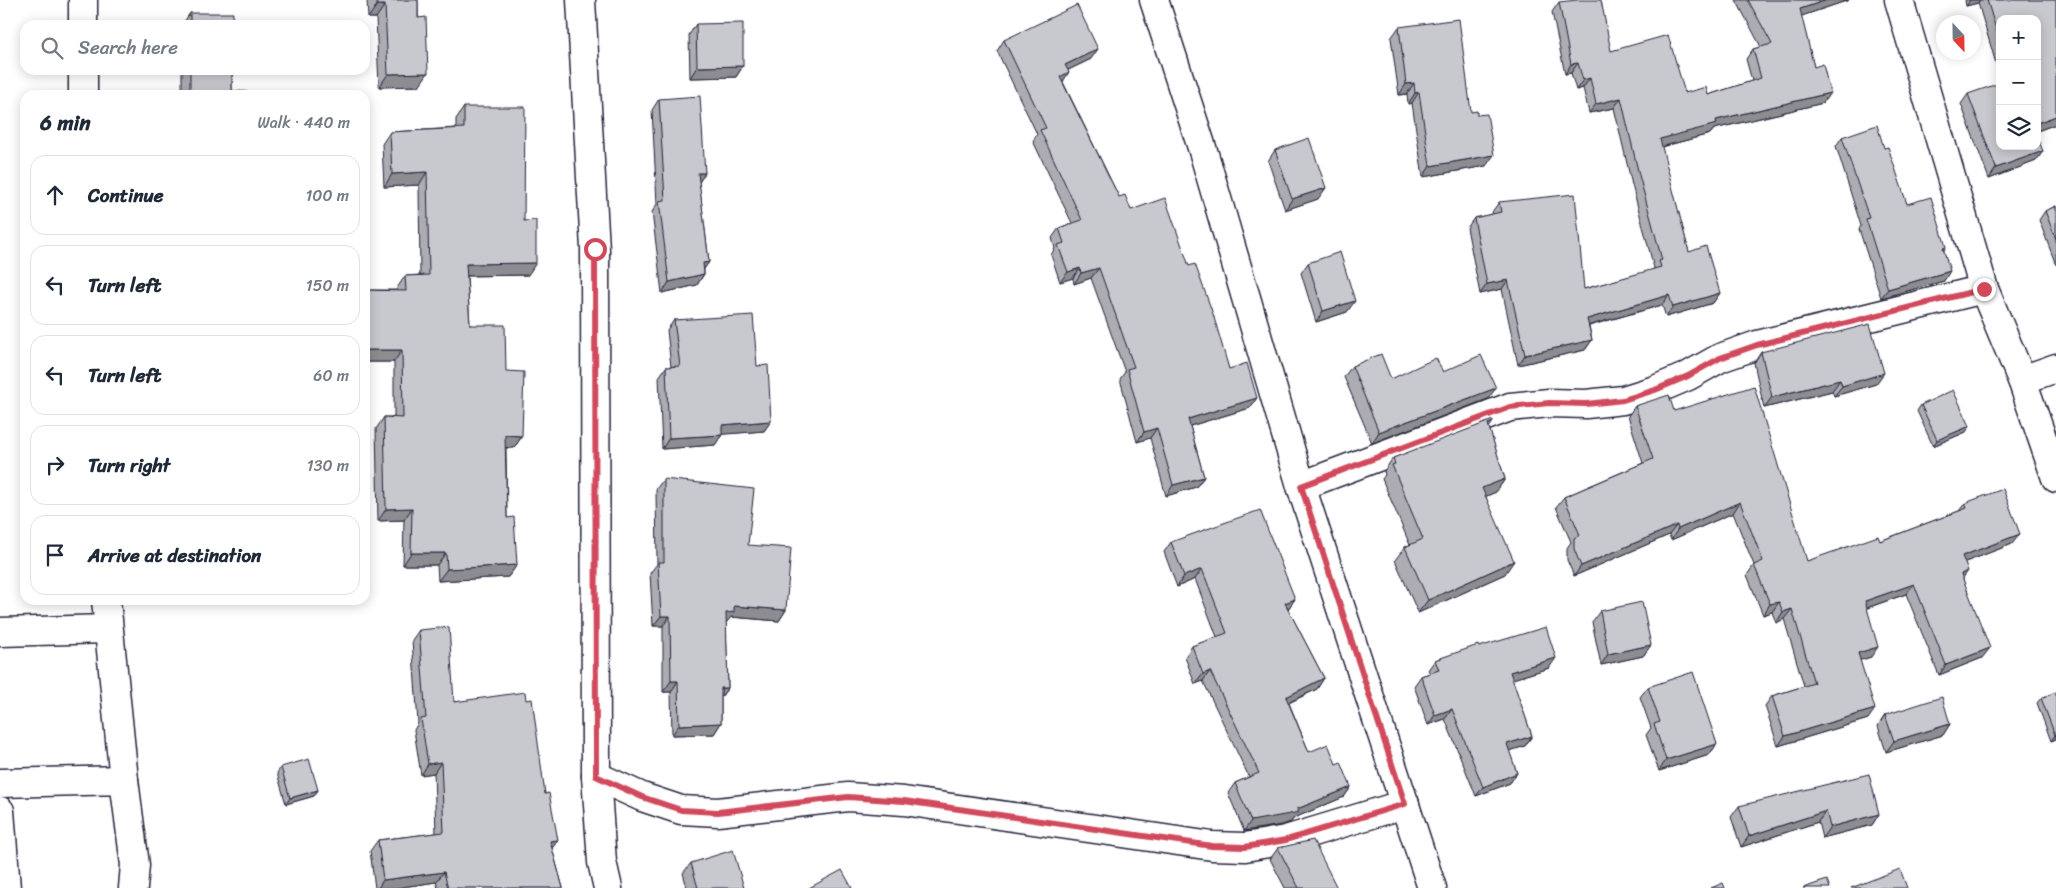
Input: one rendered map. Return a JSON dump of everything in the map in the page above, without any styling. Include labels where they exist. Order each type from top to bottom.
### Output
[{"type":"street","points":[[83,0],[83,20]]},
{"type":"street","points":[[581,0],[595,249],[596,776],[602,862],[608,888]]},
{"type":"street","points":[[1154,0],[1204,154],[1301,486],[1432,888]]},
{"type":"street","points":[[1899,0],[1984,289],[2022,380],[2056,478]]},
{"type":"street","points":[[83,75],[83,90]]},
{"type":"street","points":[[1301,486],[1510,407],[1549,403],[1586,404],[1623,400],[1655,390],[1688,376],[1720,358],[1757,345],[1984,289]]},
{"type":"street","points":[[2022,380],[2056,368]]},
{"type":"street","points":[[106,605],[124,780],[135,865],[133,888]]},
{"type":"street","points":[[0,632],[108,629]]},
{"type":"street","points":[[596,776],[642,797],[681,810],[718,812],[848,797],[904,801],[1212,846],[1245,847],[1286,840],[1405,804]]},
{"type":"street","points":[[0,783],[124,780]]},
{"type":"street","points":[[0,811],[6,888]]},
{"type":"building","points":[[377,0],[418,0],[418,18],[426,17],[428,73],[388,74],[385,5],[377,5]]},
{"type":"building","points":[[1601,0],[1611,51],[1668,35],[1685,93],[1706,87],[1708,95],[1761,78],[1753,49],[1772,44],[1748,0],[1827,0],[1800,9],[1814,67],[1823,64],[1830,93],[1716,120],[1717,124],[1660,139],[1689,252],[1706,246],[1720,293],[1673,307],[1669,295],[1587,319],[1592,340],[1525,355],[1508,280],[1487,284],[1474,218],[1501,212],[1499,202],[1575,194],[1584,289],[1661,267],[1659,261],[1662,260],[1621,98],[1596,104],[1590,78],[1583,80],[1578,63],[1571,64],[1559,2]]},
{"type":"building","points":[[1987,0],[2056,0],[2056,116],[2041,122],[2041,15],[1996,15],[1996,29]]},
{"type":"building","points":[[1077,5],[1098,49],[1065,65],[1069,72],[1060,77],[1119,197],[1125,195],[1131,210],[1165,198],[1189,266],[1195,264],[1213,314],[1229,369],[1247,363],[1257,398],[1188,419],[1204,477],[1173,485],[1157,428],[1144,432],[1127,369],[1134,367],[1099,268],[1081,273],[1080,268],[1068,272],[1058,245],[1064,243],[1059,228],[1082,220],[1040,130],[1046,128],[1004,40]]},
{"type":"building","points":[[190,13],[233,13],[232,20],[190,20]]},
{"type":"building","points":[[1459,19],[1471,112],[1477,111],[1477,115],[1487,114],[1494,155],[1430,166],[1419,92],[1415,93],[1414,83],[1406,84],[1399,27]]},
{"type":"building","points":[[743,23],[743,66],[697,67],[696,24]]},
{"type":"building","points":[[190,75],[232,75],[232,90],[190,90]]},
{"type":"building","points":[[1996,84],[1996,150],[2041,150],[2041,146],[2043,151],[1996,168],[1968,94]]},
{"type":"building","points":[[700,96],[705,173],[698,173],[709,262],[703,263],[704,274],[669,282],[659,201],[665,200],[659,99]]},
{"type":"building","points":[[464,107],[525,107],[524,221],[536,220],[536,263],[466,264],[470,325],[505,325],[506,371],[524,372],[522,436],[505,435],[507,518],[514,517],[517,565],[447,569],[446,553],[411,553],[412,508],[386,509],[384,417],[403,418],[402,350],[370,350],[370,290],[406,291],[405,276],[429,275],[427,172],[392,174],[390,132],[464,128]]},
{"type":"building","points":[[1877,125],[1884,148],[1888,147],[1907,204],[1931,197],[1946,247],[1943,248],[1950,271],[1888,289],[1866,219],[1869,218],[1842,137]]},
{"type":"building","points":[[1309,138],[1326,188],[1292,199],[1275,150]]},
{"type":"building","points":[[2056,206],[2056,239],[2045,211]]},
{"type":"building","points":[[1340,252],[1355,301],[1323,311],[1308,263]]},
{"type":"building","points":[[753,315],[757,366],[768,365],[771,421],[722,425],[722,435],[669,438],[666,367],[680,366],[674,320]]},
{"type":"building","points":[[1870,324],[1884,373],[1842,386],[1840,380],[1772,397],[1761,352]]},
{"type":"building","points":[[1381,354],[1391,379],[1436,358],[1443,372],[1481,355],[1496,388],[1379,432],[1352,366]]},
{"type":"building","points":[[1754,386],[1807,561],[1878,536],[1880,541],[1967,508],[1965,503],[2003,489],[2020,534],[1962,556],[1968,571],[1961,574],[1990,648],[1946,665],[1914,584],[1865,601],[1878,647],[1858,653],[1875,709],[1785,736],[1772,696],[1814,683],[1792,609],[1783,612],[1779,602],[1770,604],[1754,565],[1763,561],[1740,502],[1678,529],[1677,525],[1581,566],[1574,549],[1574,538],[1580,535],[1564,497],[1653,459],[1635,406],[1669,395],[1674,411]]},
{"type":"building","points":[[1953,390],[1970,426],[1937,440],[1921,405]]},
{"type":"building","points":[[1493,420],[1493,422],[1488,424],[1505,479],[1482,488],[1514,561],[1428,600],[1405,547],[1423,539],[1392,465],[1395,464],[1393,458]]},
{"type":"building","points":[[664,479],[754,489],[748,545],[791,548],[786,610],[734,606],[734,612],[726,613],[728,688],[721,688],[721,723],[679,725],[678,681],[671,681],[670,616],[661,616],[658,562],[664,562]]},
{"type":"building","points":[[1260,510],[1295,599],[1285,603],[1324,678],[1286,697],[1309,752],[1328,744],[1336,764],[1341,762],[1351,787],[1297,809],[1299,812],[1251,821],[1235,783],[1259,773],[1210,671],[1203,674],[1192,646],[1227,633],[1202,569],[1184,576],[1171,542]]},
{"type":"building","points":[[1642,602],[1651,645],[1608,654],[1600,611]]},
{"type":"building","points":[[449,627],[454,702],[525,692],[526,700],[532,699],[545,794],[549,793],[558,840],[550,841],[563,888],[448,888],[444,872],[383,880],[378,840],[444,832],[441,762],[428,764],[421,719],[426,718],[419,630]]},
{"type":"building","points":[[1546,627],[1556,658],[1510,672],[1532,736],[1507,744],[1517,773],[1483,787],[1452,709],[1435,715],[1421,676],[1439,670],[1435,660],[1478,645],[1479,647]]},
{"type":"building","points":[[1693,672],[1717,744],[1666,760],[1654,724],[1660,722],[1648,687]]},
{"type":"building","points":[[2056,692],[2056,735],[2055,735],[2041,698]]},
{"type":"building","points":[[1942,697],[1950,724],[1894,741],[1885,715]]},
{"type":"building","points":[[309,759],[318,790],[290,798],[281,767]]},
{"type":"building","points":[[1869,774],[1879,814],[1830,827],[1826,811],[1749,836],[1739,806]]},
{"type":"building","points":[[1313,840],[1337,888],[1299,888],[1278,848]]},
{"type":"building","points":[[733,850],[744,888],[698,888],[691,863]]},
{"type":"building","points":[[1900,869],[1907,888],[1851,888]]},
{"type":"building","points":[[842,870],[852,888],[809,888]]},
{"type":"building","points":[[1827,880],[1830,888],[1803,888]]},
{"type":"building","points":[[1723,883],[1725,888],[1711,888]]},
{"type":"route","points":[[595,249],[596,776],[642,797],[681,810],[718,812],[848,797],[904,801],[1212,846],[1245,847],[1286,840],[1405,804],[1301,486],[1510,407],[1549,403],[1586,404],[1623,400],[1655,390],[1688,376],[1720,358],[1757,345],[1984,289]]}]
